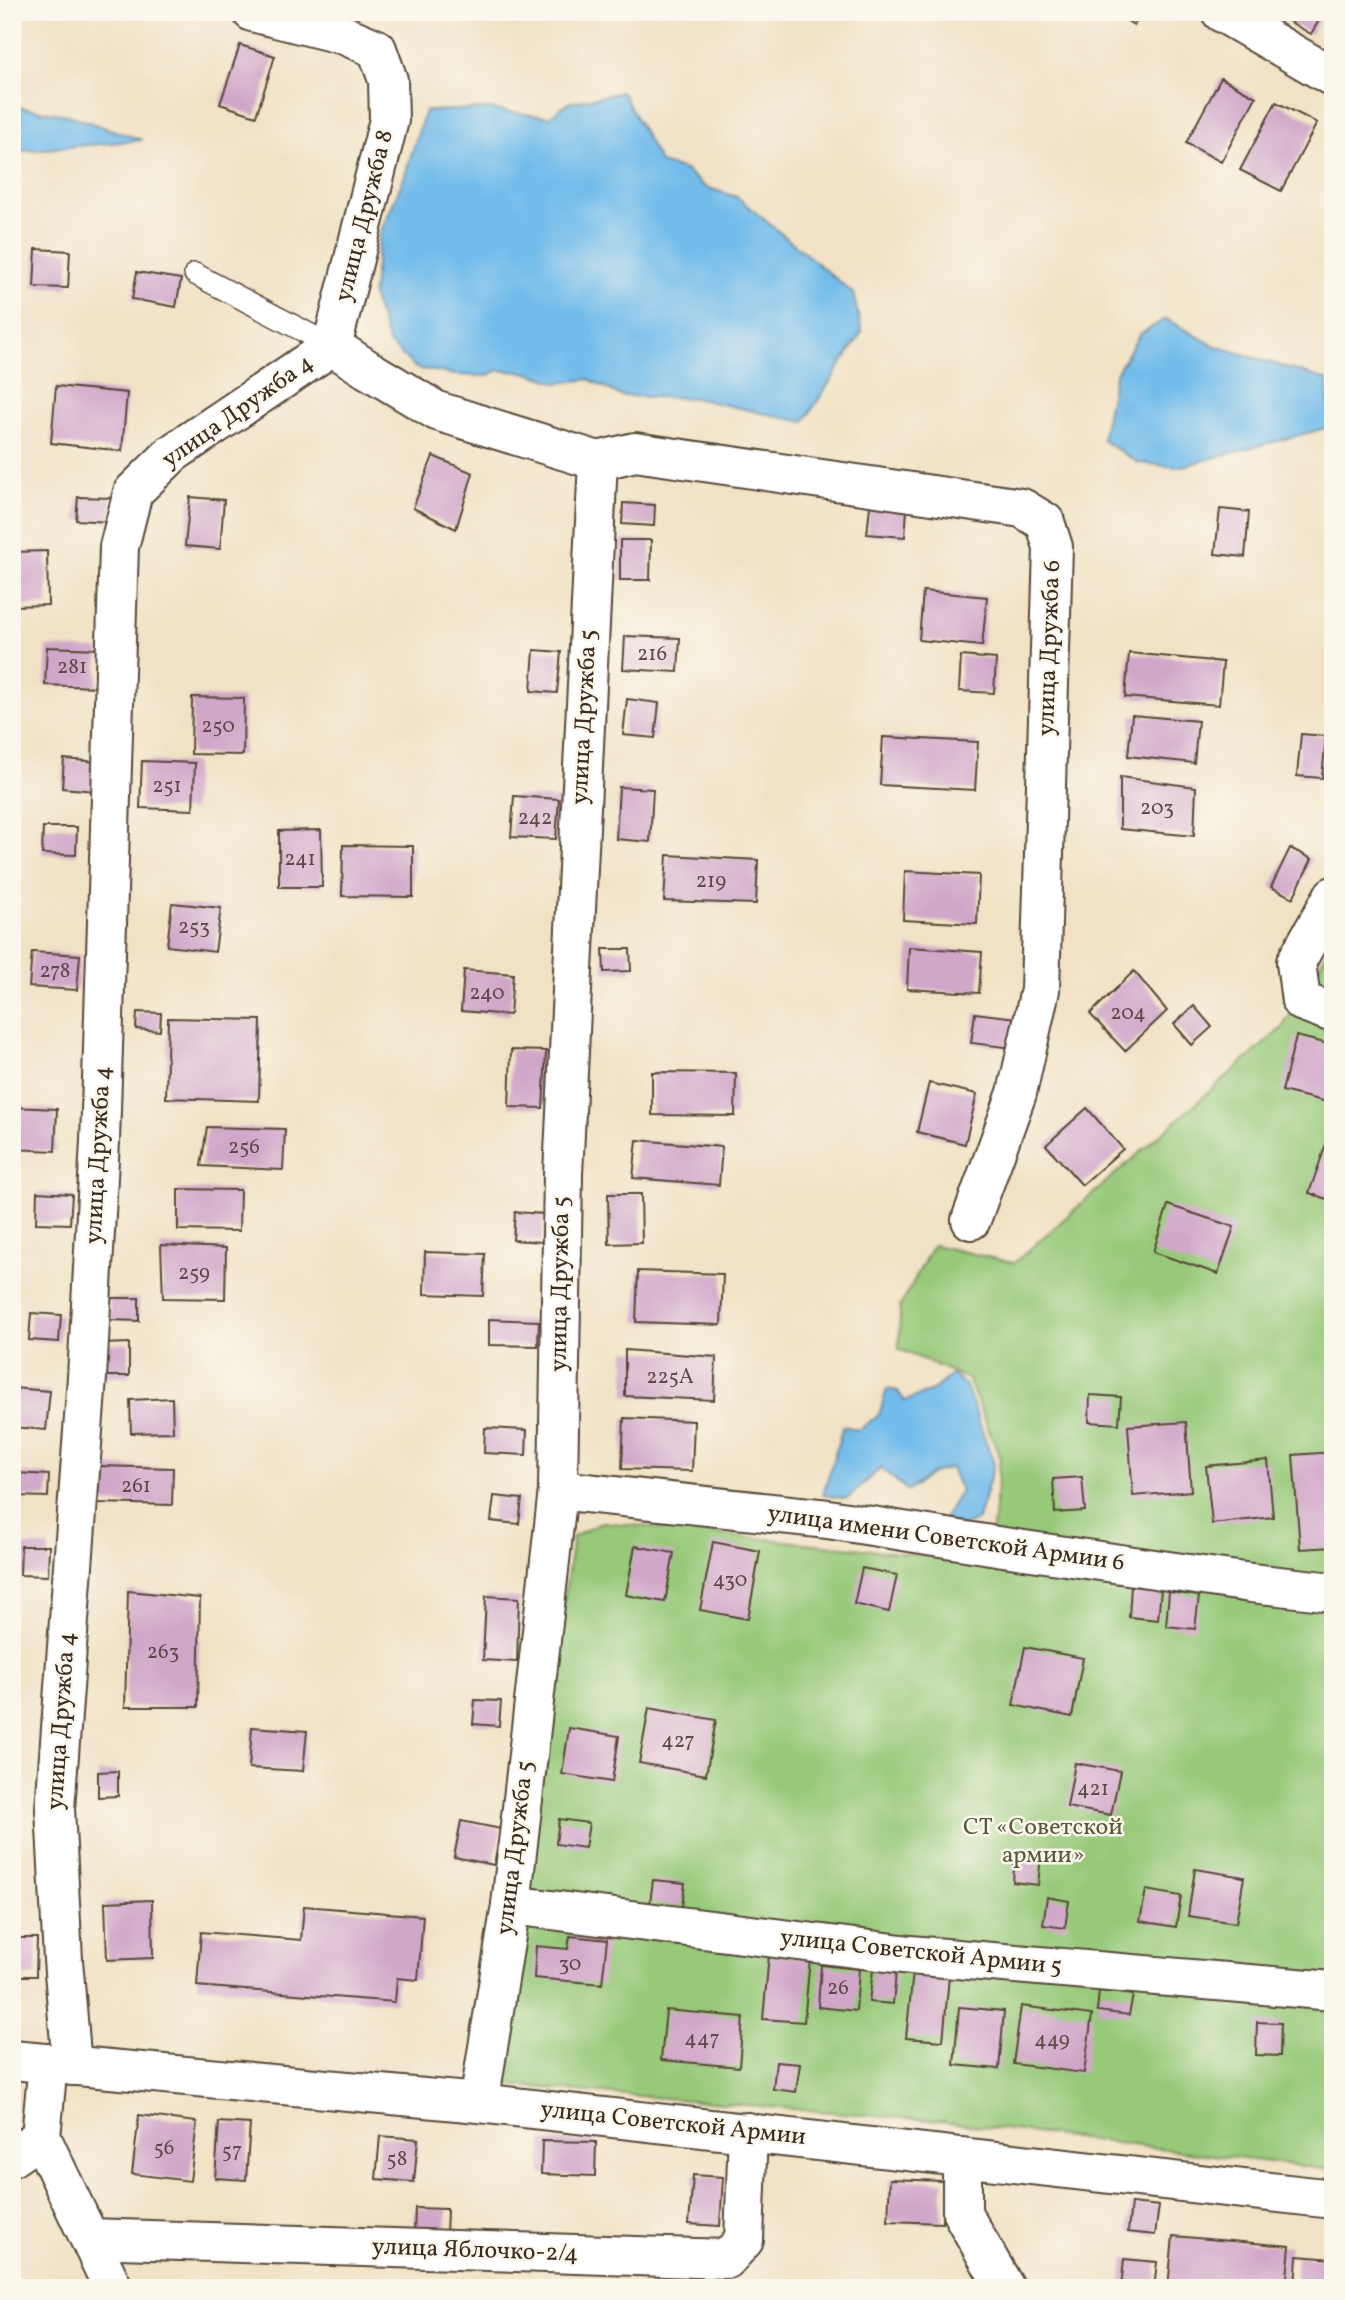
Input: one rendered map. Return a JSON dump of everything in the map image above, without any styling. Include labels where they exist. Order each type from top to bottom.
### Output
[{"type":"street","name":"улица Дружба 8","points":[[252,12],[344,35],[377,49],[388,80],[389,120],[332,346]]},
{"type":"street","points":[[1221,12],[1333,77]]},
{"type":"street","points":[[332,346],[437,411],[598,461]]},
{"type":"street","name":"улица Дружба 4","points":[[27,2147],[63,1960],[55,1810],[87,1377],[99,1169],[119,547],[133,492],[173,453],[332,346]]},
{"type":"street","name":"улица Дружба 6","points":[[598,461],[635,452],[1022,508],[1045,522],[1053,547],[1040,990],[1017,1093],[971,1220]]},
{"type":"street","name":"улица Дружба 5","points":[[479,2103],[511,1905],[558,1490],[563,1174],[598,461]]},
{"type":"street","points":[[1333,895],[1296,962],[1301,1001],[1333,1013]]},
{"type":"street","name":"улица имени Советской Армии 6","points":[[558,1490],[828,1519],[1251,1583],[1333,1592]]},
{"type":"street","name":"улица Советской Армии 5","points":[[511,1905],[909,1955],[1333,1991]]},
{"type":"street","name":"улица Советской Армии","points":[[44,2063],[479,2103],[1333,2199]]},
{"type":"street","name":"улица Яблочко-2/4","points":[[90,2238],[727,2259],[744,2240],[748,2132]]},
{"type":"street","points":[[27,2147],[90,2238],[113,2288]]},
{"type":"street","points":[[962,2157],[962,2213],[1005,2288]]},
{"type":"lane","points":[[195,274],[332,346]]},
{"type":"green space","name":"СТ «Советской армии»","points":[[1333,940],[1333,2170],[939,2121],[496,2084],[573,1537],[602,1522],[978,1561],[993,1529],[1000,1457],[968,1379],[899,1349],[900,1307],[933,1245],[1014,1263],[1282,1028]]},
{"type":"water","points":[[622,92],[660,163],[685,170],[705,187],[737,197],[853,293],[862,332],[804,422],[693,398],[621,396],[589,379],[558,383],[529,373],[499,370],[487,376],[457,375],[416,368],[389,343],[372,295],[380,234],[404,178],[425,111],[485,109],[549,117],[568,103]]},
{"type":"water","points":[[12,106],[67,115],[142,140],[12,152]]},
{"type":"water","points":[[1166,319],[1213,345],[1327,380],[1330,427],[1179,467],[1139,463],[1102,440],[1115,375],[1140,334]]},
{"type":"water","points":[[952,1374],[966,1386],[994,1464],[978,1519],[961,1527],[944,1519],[961,1491],[951,1468],[933,1473],[908,1491],[881,1468],[847,1499],[823,1495],[843,1426],[859,1430],[879,1415],[887,1389],[897,1391],[905,1401],[932,1391]]},
{"type":"building","points":[[1113,12],[1142,12],[1134,25]]},
{"type":"building","points":[[1324,12],[1311,34],[1276,14]]},
{"type":"building","points":[[240,45],[275,56],[256,116],[220,104]]},
{"type":"building","points":[[1221,78],[1256,97],[1221,162],[1186,143]]},
{"type":"building","points":[[1276,102],[1317,123],[1281,191],[1240,170]]},
{"type":"building","points":[[36,249],[70,251],[68,288],[34,287]]},
{"type":"building","points":[[137,272],[181,279],[176,307],[132,299]]},
{"type":"building","points":[[56,386],[127,393],[122,451],[51,443]]},
{"type":"building","points":[[433,456],[473,473],[456,529],[413,508]]},
{"type":"building","points":[[78,497],[112,498],[110,522],[76,520]]},
{"type":"building","points":[[190,497],[224,500],[220,549],[185,546]]},
{"type":"building","points":[[623,503],[655,505],[654,526],[622,524]]},
{"type":"building","points":[[870,506],[907,510],[905,537],[867,534]]},
{"type":"building","points":[[1220,509],[1249,512],[1245,557],[1215,554]]},
{"type":"building","points":[[620,540],[651,540],[650,580],[620,580]]},
{"type":"building","points":[[47,551],[48,605],[12,606],[12,552]]},
{"type":"building","points":[[923,591],[987,597],[982,646],[919,640]]},
{"type":"building","points":[[625,636],[680,638],[678,672],[623,669]]},
{"type":"building","points":[[47,647],[99,649],[97,687],[45,685]]},
{"type":"building","points":[[534,650],[561,652],[557,693],[531,691]]},
{"type":"building","points":[[1129,653],[1223,662],[1219,705],[1125,697]]},
{"type":"building","points":[[961,656],[996,659],[994,693],[959,691]]},
{"type":"building","points":[[192,697],[244,698],[243,755],[191,754]]},
{"type":"building","points":[[627,699],[659,703],[655,738],[623,735]]},
{"type":"building","points":[[1132,715],[1198,721],[1194,763],[1128,756]]},
{"type":"building","points":[[1301,734],[1326,736],[1322,778],[1297,776]]},
{"type":"building","points":[[883,737],[978,742],[975,790],[880,785]]},
{"type":"building","points":[[64,759],[98,762],[96,791],[62,788]]},
{"type":"building","points":[[142,761],[195,763],[193,810],[140,808]]},
{"type":"building","points":[[1120,777],[1196,787],[1194,836],[1120,829]]},
{"type":"building","points":[[619,787],[653,789],[650,842],[616,839]]},
{"type":"building","points":[[514,796],[559,799],[556,839],[511,837]]},
{"type":"building","points":[[43,827],[77,827],[76,855],[42,854]]},
{"type":"building","points":[[321,830],[322,887],[279,887],[279,831]]},
{"type":"building","points":[[343,845],[413,846],[413,897],[342,896]]},
{"type":"building","points":[[1290,848],[1312,859],[1293,898],[1271,887]]},
{"type":"building","points":[[667,855],[758,860],[756,904],[664,901]]},
{"type":"building","points":[[905,871],[979,875],[977,924],[903,920]]},
{"type":"building","points":[[172,903],[221,908],[215,952],[167,946]]},
{"type":"building","points":[[909,947],[982,952],[979,993],[907,989]]},
{"type":"building","points":[[603,949],[630,949],[631,971],[604,972]]},
{"type":"building","points":[[32,952],[80,955],[77,990],[29,987]]},
{"type":"building","points":[[464,970],[513,974],[510,1015],[461,1011]]},
{"type":"building","points":[[1134,971],[1167,1011],[1125,1051],[1090,1014]]},
{"type":"building","points":[[1194,1006],[1212,1027],[1192,1045],[1174,1024]]},
{"type":"building","points":[[137,1012],[161,1013],[160,1031],[136,1029]]},
{"type":"building","points":[[975,1013],[1017,1018],[1013,1048],[971,1043]]},
{"type":"building","points":[[168,1018],[261,1020],[259,1101],[166,1098]]},
{"type":"building","points":[[1296,1036],[1333,1045],[1333,1079],[1327,1102],[1282,1091]]},
{"type":"building","points":[[511,1050],[546,1051],[543,1108],[509,1107]]},
{"type":"building","points":[[652,1072],[736,1073],[735,1116],[652,1115]]},
{"type":"building","points":[[929,1083],[977,1094],[965,1144],[917,1132]]},
{"type":"building","points":[[12,1107],[57,1109],[55,1151],[12,1149]]},
{"type":"building","points":[[1087,1108],[1123,1149],[1082,1185],[1046,1145]]},
{"type":"building","points":[[1333,1124],[1333,1201],[1309,1193]]},
{"type":"building","points":[[207,1127],[285,1129],[283,1170],[201,1166]]},
{"type":"building","points":[[637,1140],[722,1147],[719,1185],[633,1178]]},
{"type":"building","points":[[178,1189],[240,1190],[239,1231],[178,1230]]},
{"type":"building","points":[[37,1192],[72,1194],[70,1224],[36,1223]]},
{"type":"building","points":[[608,1194],[641,1194],[642,1243],[609,1244]]},
{"type":"building","points":[[1168,1205],[1234,1227],[1218,1274],[1153,1252]]},
{"type":"building","points":[[515,1212],[544,1214],[542,1242],[513,1240]]},
{"type":"building","points":[[161,1245],[226,1248],[225,1299],[163,1298]]},
{"type":"building","points":[[425,1252],[485,1254],[483,1296],[424,1294]]},
{"type":"building","points":[[638,1271],[723,1274],[721,1325],[636,1322]]},
{"type":"building","points":[[110,1298],[139,1298],[139,1321],[110,1320]]},
{"type":"building","points":[[31,1313],[61,1315],[59,1342],[29,1340]]},
{"type":"building","points":[[489,1319],[539,1321],[538,1346],[489,1345]]},
{"type":"building","points":[[129,1343],[129,1376],[104,1376],[104,1344]]},
{"type":"building","points":[[625,1350],[716,1357],[714,1400],[625,1396]]},
{"type":"building","points":[[12,1388],[50,1391],[46,1430],[12,1427]]},
{"type":"building","points":[[1090,1395],[1121,1397],[1119,1424],[1089,1422]]},
{"type":"building","points":[[172,1398],[173,1432],[131,1433],[130,1400]]},
{"type":"building","points":[[624,1418],[694,1421],[692,1471],[622,1469]]},
{"type":"building","points":[[1186,1422],[1191,1491],[1133,1496],[1128,1426]]},
{"type":"building","points":[[485,1428],[527,1430],[526,1455],[484,1453]]},
{"type":"building","points":[[1333,1452],[1333,1547],[1300,1549],[1293,1455]]},
{"type":"building","points":[[1268,1460],[1273,1517],[1212,1524],[1206,1466]]},
{"type":"building","points":[[99,1466],[173,1468],[172,1505],[98,1503]]},
{"type":"building","points":[[15,1473],[49,1475],[48,1497],[14,1496]]},
{"type":"building","points":[[1082,1477],[1085,1511],[1055,1513],[1053,1479]]},
{"type":"building","points":[[494,1496],[522,1499],[519,1524],[491,1521]]},
{"type":"building","points":[[713,1542],[760,1551],[748,1619],[700,1610]]},
{"type":"building","points":[[21,1546],[49,1546],[48,1576],[20,1575]]},
{"type":"building","points":[[635,1546],[674,1553],[665,1602],[626,1595]]},
{"type":"building","points":[[862,1568],[897,1575],[889,1612],[854,1604]]},
{"type":"building","points":[[1131,1586],[1161,1589],[1158,1620],[1129,1617]]},
{"type":"building","points":[[128,1591],[200,1598],[198,1707],[125,1707]]},
{"type":"building","points":[[1169,1592],[1199,1596],[1195,1629],[1166,1626]]},
{"type":"building","points":[[486,1596],[519,1598],[517,1662],[483,1660]]},
{"type":"building","points":[[1025,1647],[1083,1658],[1072,1717],[1013,1705]]},
{"type":"building","points":[[475,1700],[501,1701],[499,1726],[473,1724]]},
{"type":"building","points":[[649,1708],[716,1720],[706,1775],[639,1763]]},
{"type":"building","points":[[252,1727],[307,1731],[303,1771],[249,1768]]},
{"type":"building","points":[[569,1728],[619,1736],[612,1782],[562,1774]]},
{"type":"building","points":[[1075,1763],[1120,1771],[1111,1815],[1067,1807]]},
{"type":"building","points":[[118,1771],[118,1796],[98,1797],[98,1772]]},
{"type":"building","points":[[559,1819],[589,1823],[585,1848],[556,1844]]},
{"type":"building","points":[[461,1821],[501,1829],[494,1865],[454,1857]]},
{"type":"building","points":[[1015,1853],[1041,1856],[1038,1885],[1013,1882]]},
{"type":"building","points":[[1195,1869],[1244,1877],[1236,1923],[1188,1916]]},
{"type":"building","points":[[653,1880],[685,1883],[682,1907],[650,1903]]},
{"type":"building","points":[[1146,1890],[1181,1896],[1176,1927],[1140,1921]]},
{"type":"building","points":[[1047,1897],[1069,1901],[1065,1928],[1043,1925]]},
{"type":"building","points":[[152,1900],[153,1958],[107,1960],[105,1902]]},
{"type":"building","points":[[304,1906],[423,1916],[418,1980],[397,1978],[395,2002],[197,1986],[201,1932],[301,1940]]},
{"type":"building","points":[[570,1936],[607,1940],[602,1984],[534,1978],[536,1946],[568,1949]]},
{"type":"building","points":[[12,1938],[37,1938],[36,1976],[12,1976]]},
{"type":"building","points":[[769,1955],[810,1959],[804,2022],[763,2019]]},
{"type":"building","points":[[821,1965],[859,1969],[856,2011],[818,2007]]},
{"type":"building","points":[[873,1970],[896,1973],[893,2004],[869,2002]]},
{"type":"building","points":[[913,1972],[949,1976],[943,2041],[906,2038]]},
{"type":"building","points":[[1099,1991],[1133,1995],[1129,2015],[1097,2011]]},
{"type":"building","points":[[1021,2006],[1092,2015],[1084,2073],[1013,2064]]},
{"type":"building","points":[[959,2007],[1004,2011],[999,2069],[954,2065]]},
{"type":"building","points":[[666,2010],[743,2017],[739,2067],[661,2060]]},
{"type":"building","points":[[1257,2022],[1281,2023],[1280,2056],[1256,2055]]},
{"type":"building","points":[[776,2062],[800,2064],[796,2092],[773,2089]]},
{"type":"building","points":[[139,2115],[197,2122],[190,2181],[132,2174]]},
{"type":"building","points":[[219,2122],[250,2124],[246,2180],[215,2178]]},
{"type":"building","points":[[380,2136],[418,2139],[414,2182],[376,2179]]},
{"type":"building","points":[[542,2141],[596,2142],[595,2176],[541,2174]]},
{"type":"building","points":[[693,2175],[723,2177],[720,2226],[689,2224]]},
{"type":"building","points":[[890,2179],[943,2181],[942,2223],[888,2221]]},
{"type":"building","points":[[1131,2203],[1159,2206],[1155,2235],[1128,2232]]},
{"type":"building","points":[[415,2208],[447,2209],[446,2236],[414,2235]]},
{"type":"building","points":[[1173,2236],[1290,2246],[1286,2288],[1168,2288]]},
{"type":"building","points":[[1297,2256],[1333,2259],[1333,2288],[1295,2288]]},
{"type":"building","points":[[1124,2259],[1157,2262],[1154,2288],[1121,2288]]}]
